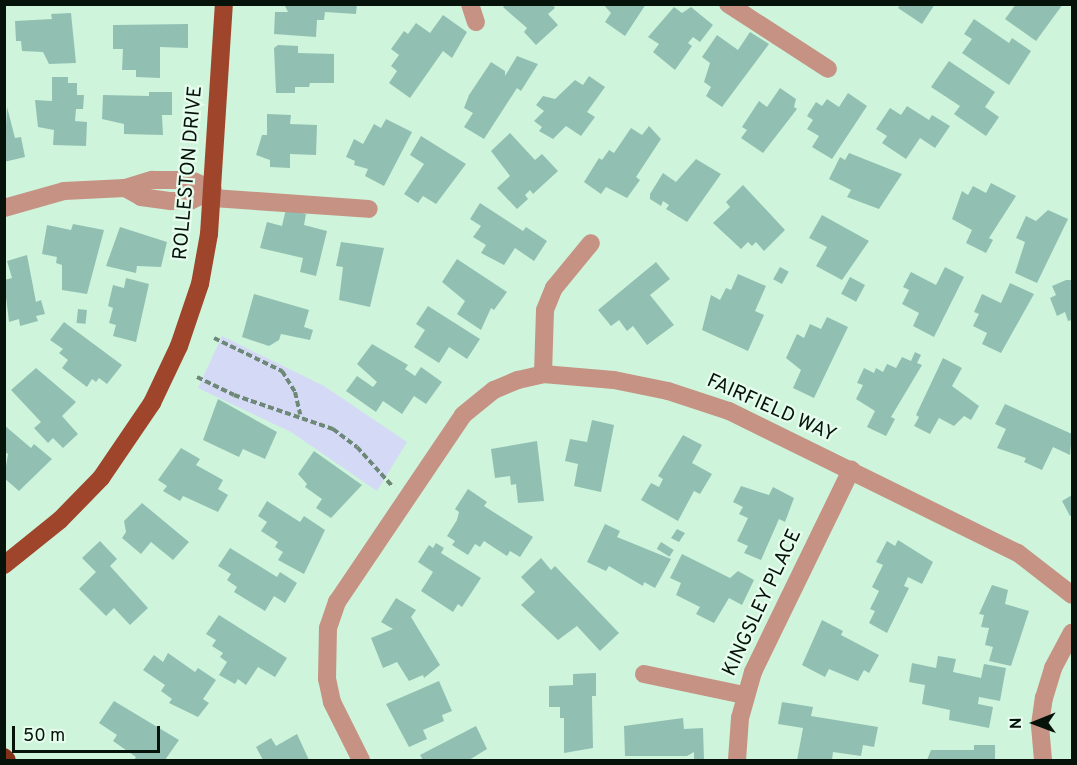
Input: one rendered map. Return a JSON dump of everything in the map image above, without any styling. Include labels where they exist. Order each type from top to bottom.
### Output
[{"type":"main road","name":"ROLLESTON DRIVE","points":[[4,565],[95,485],[152,403],[172,365],[195,301],[207,251],[213,194],[224,4]]},
{"type":"street","points":[[470,4],[476,22]]},
{"type":"street","points":[[728,4],[828,69]]},
{"type":"street","points":[[4,208],[64,191],[125,188],[141,181],[172,179],[191,180],[213,194],[369,209]]},
{"type":"street","points":[[543,374],[545,310],[554,288],[591,243]]},
{"type":"street","name":"FAIRFIELD WAY","points":[[361,760],[332,702],[326,652],[328,628],[346,586],[463,415],[478,401],[518,380],[543,374],[622,381],[699,400],[759,424],[1030,560],[1072,595]]},
{"type":"street","name":"KINGSLEY PLACE","points":[[737,760],[744,695],[767,639],[851,470]]},
{"type":"street","points":[[1042,760],[1040,725],[1044,698],[1053,668],[1072,633]]},
{"type":"street","points":[[644,674],[744,695]]},
{"type":"path","points":[[214,338],[282,370],[295,392],[300,414]]},
{"type":"path","points":[[197,377],[245,399],[300,414],[345,437],[405,497]]},
{"type":"shaded area","points":[[222,336],[324,386],[407,442],[377,491],[291,432],[198,388]]},
{"type":"building","points":[[284,4],[357,4],[356,14],[325,12],[324,20],[317,20],[316,37],[274,34],[275,12],[288,12]]},
{"type":"building","points":[[506,4],[552,4],[555,8],[548,14],[558,25],[536,45],[524,32],[527,28],[503,7]]},
{"type":"building","points":[[603,4],[646,4],[625,36],[605,22],[611,13]]},
{"type":"building","points":[[901,4],[935,4],[922,24],[898,8]]},
{"type":"building","points":[[1016,4],[1063,4],[1036,41],[1005,19]]},
{"type":"building","points":[[674,7],[682,13],[691,7],[713,25],[700,42],[693,37],[688,43],[692,46],[675,70],[653,52],[659,44],[648,37]]},
{"type":"building","points":[[71,13],[76,63],[49,64],[43,52],[22,51],[21,41],[16,41],[15,21],[52,19],[51,14]]},
{"type":"building","points":[[443,15],[467,32],[452,58],[443,51],[410,98],[389,83],[397,71],[391,66],[399,55],[391,49],[404,31],[408,34],[416,23],[430,33]]},
{"type":"building","points":[[974,19],[1009,43],[1012,38],[1031,51],[1009,85],[962,53],[972,39],[964,34]]},
{"type":"building","points":[[188,24],[188,48],[160,47],[160,78],[136,77],[136,70],[122,70],[123,49],[113,49],[113,25]]},
{"type":"building","points":[[750,32],[769,44],[722,107],[706,96],[711,87],[704,82],[710,63],[702,57],[717,35],[738,50]]},
{"type":"building","points":[[278,45],[298,46],[298,53],[334,54],[334,83],[310,83],[309,87],[295,87],[295,93],[276,93],[274,48]]},
{"type":"building","points":[[517,56],[538,64],[521,91],[517,88],[484,139],[464,127],[473,113],[464,108],[469,95],[491,62],[505,71],[505,76]]},
{"type":"building","points":[[949,61],[995,92],[985,107],[999,117],[986,136],[954,114],[960,106],[931,87]]},
{"type":"building","points":[[589,76],[605,87],[587,112],[595,117],[581,136],[566,126],[553,139],[539,131],[542,127],[534,121],[544,111],[536,105],[543,96],[555,99],[575,80],[583,85]]},
{"type":"building","points":[[52,77],[68,77],[68,83],[77,83],[77,95],[84,95],[83,109],[76,109],[75,121],[87,122],[86,146],[53,145],[54,130],[38,127],[35,100],[52,101]]},
{"type":"building","points":[[780,88],[796,99],[794,107],[797,109],[763,153],[741,138],[747,130],[742,127],[759,101],[767,107]]},
{"type":"building","points":[[149,92],[172,92],[172,115],[162,115],[163,135],[124,134],[124,124],[102,119],[103,95],[149,96]]},
{"type":"building","points":[[848,93],[867,106],[832,159],[812,147],[819,136],[807,129],[813,120],[807,116],[816,102],[822,106],[827,99],[839,107]]},
{"type":"building","points":[[907,106],[929,120],[932,115],[950,126],[935,148],[920,138],[906,159],[882,143],[887,136],[876,129],[890,108],[901,115]]},
{"type":"building","points":[[7,107],[15,138],[21,137],[25,157],[4,162]]},
{"type":"building","points":[[267,114],[291,115],[290,124],[317,125],[316,155],[290,154],[290,168],[270,167],[270,160],[256,155],[262,135],[267,135]]},
{"type":"building","points":[[386,119],[412,132],[384,186],[365,176],[368,169],[354,165],[355,161],[346,157],[354,139],[363,144],[374,124],[381,128]]},
{"type":"building","points":[[649,126],[661,139],[636,177],[640,180],[627,198],[606,187],[601,194],[584,182],[599,158],[602,160],[609,150],[614,153],[631,128],[642,135]]},
{"type":"building","points":[[510,133],[535,160],[542,154],[558,171],[533,194],[530,190],[525,195],[528,199],[517,209],[497,188],[510,176],[491,151]]},
{"type":"building","points":[[421,136],[466,164],[436,204],[423,196],[418,203],[404,194],[424,164],[410,155]]},
{"type":"building","points":[[849,153],[902,174],[879,209],[847,197],[851,190],[829,179],[840,157],[845,160]]},
{"type":"building","points":[[696,159],[721,174],[687,222],[666,209],[669,205],[663,201],[661,206],[650,199],[650,194],[663,173],[676,182]]},
{"type":"building","points":[[991,183],[1016,196],[989,238],[993,240],[986,253],[966,243],[972,230],[952,219],[962,191],[968,195],[973,186],[986,193]]},
{"type":"building","points":[[743,185],[785,230],[764,251],[756,242],[752,246],[748,242],[741,249],[713,223],[730,207],[726,202]]},
{"type":"building","points":[[480,203],[523,231],[526,227],[547,241],[534,261],[515,248],[504,265],[481,253],[486,245],[473,237],[481,226],[470,219]]},
{"type":"building","points":[[286,209],[306,214],[304,225],[327,231],[316,276],[300,272],[303,258],[260,248],[267,222],[282,226]]},
{"type":"building","points":[[1048,210],[1068,219],[1037,283],[1015,273],[1025,242],[1016,238],[1026,216],[1036,221]]},
{"type":"building","points":[[822,215],[869,241],[842,280],[816,266],[827,247],[809,238]]},
{"type":"building","points":[[73,224],[104,230],[87,294],[62,290],[62,265],[56,263],[57,257],[42,254],[47,225],[71,230]]},
{"type":"building","points":[[120,227],[167,242],[161,267],[137,266],[136,273],[106,266]]},
{"type":"building","points":[[341,242],[384,248],[370,307],[339,300],[343,267],[336,266]]},
{"type":"building","points":[[27,255],[36,302],[41,300],[45,314],[36,316],[38,321],[20,326],[19,319],[9,322],[4,280],[12,278],[7,261]]},
{"type":"building","points":[[457,259],[507,292],[494,310],[491,308],[481,330],[457,314],[465,301],[442,282]]},
{"type":"building","points":[[656,262],[670,279],[650,295],[674,325],[647,345],[633,326],[627,331],[619,320],[611,326],[598,310]]},
{"type":"building","points":[[780,267],[789,272],[782,284],[773,279]]},
{"type":"building","points":[[945,267],[964,277],[934,337],[913,326],[919,313],[902,304],[909,290],[903,287],[911,272],[936,285]]},
{"type":"building","points":[[738,274],[766,286],[755,311],[764,315],[748,351],[702,330],[711,295],[720,300],[726,288],[731,290]]},
{"type":"building","points":[[850,277],[865,285],[856,302],[841,294]]},
{"type":"building","points":[[126,278],[149,284],[136,342],[113,336],[116,325],[109,323],[113,308],[108,306],[113,285],[124,288]]},
{"type":"building","points":[[1072,280],[1072,320],[1068,321],[1065,312],[1057,316],[1050,298],[1056,295],[1052,286]]},
{"type":"building","points":[[1010,283],[1034,294],[1001,353],[982,344],[987,333],[973,326],[979,314],[974,312],[982,294],[1001,303]]},
{"type":"building","points":[[254,294],[309,310],[304,327],[313,330],[310,340],[281,334],[279,340],[269,346],[242,337]]},
{"type":"building","points":[[428,306],[480,339],[467,359],[449,347],[439,363],[414,347],[425,330],[416,324]]},
{"type":"building","points":[[78,309],[87,310],[85,324],[77,323]]},
{"type":"building","points":[[827,317],[848,327],[814,398],[793,388],[801,370],[786,358],[797,334],[804,338],[810,324],[821,329]]},
{"type":"building","points":[[64,322],[122,365],[107,384],[99,378],[96,382],[92,379],[87,387],[62,368],[68,360],[59,353],[63,349],[50,340]]},
{"type":"building","points":[[372,344],[408,365],[405,369],[415,376],[421,367],[442,382],[426,404],[414,396],[402,414],[383,401],[376,412],[346,391],[357,376],[373,387],[377,382],[357,364]]},
{"type":"building","points":[[915,352],[921,355],[917,363],[922,365],[891,417],[895,419],[886,436],[867,427],[875,411],[856,399],[863,385],[857,383],[864,368],[874,373],[876,368],[883,372],[887,364],[896,368],[902,357],[911,361]]},
{"type":"building","points":[[943,358],[962,368],[952,386],[979,406],[971,420],[964,416],[954,426],[939,418],[930,434],[914,426],[919,417],[916,415]]},
{"type":"building","points":[[36,368],[76,402],[62,416],[78,434],[63,448],[53,438],[48,443],[34,428],[41,422],[11,390]]},
{"type":"building","points":[[218,399],[277,432],[265,459],[243,449],[239,457],[203,440]]},
{"type":"building","points":[[1005,404],[1072,434],[1070,455],[1053,447],[1042,470],[1024,462],[1026,458],[997,448],[1006,429],[995,424]]},
{"type":"building","points":[[592,420],[614,425],[601,492],[574,486],[578,464],[565,461],[570,439],[587,442]]},
{"type":"building","points":[[4,425],[31,448],[34,444],[52,459],[19,491],[4,478],[8,454],[4,451]]},
{"type":"building","points":[[683,435],[702,445],[692,463],[712,474],[700,494],[694,491],[678,521],[641,500],[651,483],[659,487],[663,479],[658,476]]},
{"type":"building","points":[[537,441],[544,501],[518,503],[516,484],[511,485],[510,476],[495,478],[491,449]]},
{"type":"building","points":[[181,448],[200,459],[196,465],[223,480],[218,489],[228,495],[218,512],[183,496],[180,501],[163,491],[167,486],[158,480]]},
{"type":"building","points":[[314,451],[362,485],[331,518],[316,508],[322,499],[305,487],[307,484],[298,474]]},
{"type":"building","points":[[741,486],[769,495],[773,487],[794,498],[785,522],[779,519],[761,560],[744,553],[748,546],[737,541],[748,518],[739,514],[743,507],[733,502]]},
{"type":"building","points":[[468,489],[487,502],[484,506],[533,537],[520,557],[510,551],[507,556],[484,541],[480,547],[475,544],[468,555],[452,545],[455,541],[447,536],[457,520],[459,512],[455,509]]},
{"type":"building","points":[[1072,495],[1072,515],[1070,516],[1062,501]]},
{"type":"building","points":[[267,501],[300,522],[304,516],[325,530],[304,574],[278,560],[283,552],[275,547],[278,542],[261,531],[267,522],[258,516]]},
{"type":"building","points":[[142,503],[189,542],[173,560],[151,542],[141,554],[122,538],[126,532],[124,521]]},
{"type":"building","points":[[605,524],[620,531],[617,537],[671,559],[655,588],[644,582],[643,586],[609,566],[606,571],[587,562]]},
{"type":"building","points":[[677,529],[685,533],[679,542],[671,538]]},
{"type":"building","points":[[898,540],[933,562],[922,584],[908,577],[904,586],[909,588],[887,633],[869,623],[875,611],[870,609],[879,591],[872,587],[883,565],[876,562],[887,541],[895,546]]},
{"type":"building","points":[[100,541],[117,559],[110,566],[148,608],[130,625],[114,608],[106,616],[79,589],[96,572],[82,558]]},
{"type":"building","points":[[661,542],[674,550],[669,557],[657,549]]},
{"type":"building","points":[[436,543],[444,548],[441,553],[481,578],[462,607],[458,604],[453,612],[421,591],[433,572],[418,562],[429,545],[433,548]]},
{"type":"building","points":[[230,548],[277,577],[280,572],[297,583],[285,603],[274,596],[265,611],[234,592],[237,587],[227,580],[231,574],[218,566]]},
{"type":"building","points":[[682,554],[730,578],[738,571],[754,580],[742,605],[729,598],[714,623],[696,614],[700,607],[676,595],[681,583],[670,578]]},
{"type":"building","points":[[541,558],[551,570],[555,566],[619,633],[600,651],[577,626],[558,640],[521,605],[535,592],[521,577]]},
{"type":"building","points":[[992,585],[1008,590],[1005,604],[1029,611],[1011,666],[989,661],[993,647],[985,645],[989,628],[981,627],[984,615],[979,614]]},
{"type":"building","points":[[396,598],[416,610],[411,617],[440,665],[424,678],[423,675],[409,681],[397,662],[383,668],[371,638],[393,629],[381,622]]},
{"type":"building","points":[[219,615],[287,658],[275,677],[258,667],[246,685],[238,679],[235,684],[219,675],[227,662],[220,657],[223,653],[212,646],[216,640],[206,634]]},
{"type":"building","points":[[822,620],[843,631],[841,635],[879,655],[869,673],[864,670],[858,681],[829,669],[825,677],[802,665]]},
{"type":"building","points":[[168,653],[195,672],[198,668],[216,680],[203,699],[209,703],[198,717],[169,703],[172,699],[161,691],[165,685],[143,670],[154,655],[163,662]]},
{"type":"building","points":[[938,656],[956,659],[953,672],[981,678],[984,664],[1006,668],[1000,701],[979,697],[978,704],[993,707],[989,728],[949,720],[950,710],[922,704],[925,685],[909,682],[912,663],[936,668]]},
{"type":"building","points":[[596,673],[596,696],[592,696],[593,748],[564,753],[564,718],[560,718],[560,707],[549,707],[549,686],[573,685],[573,674]]},
{"type":"building","points":[[439,681],[452,711],[442,715],[444,721],[423,730],[427,739],[409,747],[386,704]]},
{"type":"building","points":[[114,701],[179,740],[165,760],[134,760],[136,757],[113,741],[117,735],[99,723]]},
{"type":"building","points":[[782,702],[813,707],[811,716],[878,727],[874,747],[863,745],[861,756],[833,752],[832,760],[797,760],[803,728],[778,724]]},
{"type":"building","points":[[683,718],[684,729],[703,728],[704,760],[694,760],[694,752],[687,756],[625,756],[624,726]]},
{"type":"building","points":[[476,726],[487,749],[469,760],[423,760],[420,755]]},
{"type":"building","points":[[297,734],[309,760],[263,760],[256,747],[271,738],[276,746]]},
{"type":"building","points":[[974,745],[995,745],[995,760],[927,760],[931,750],[974,750]]}]
